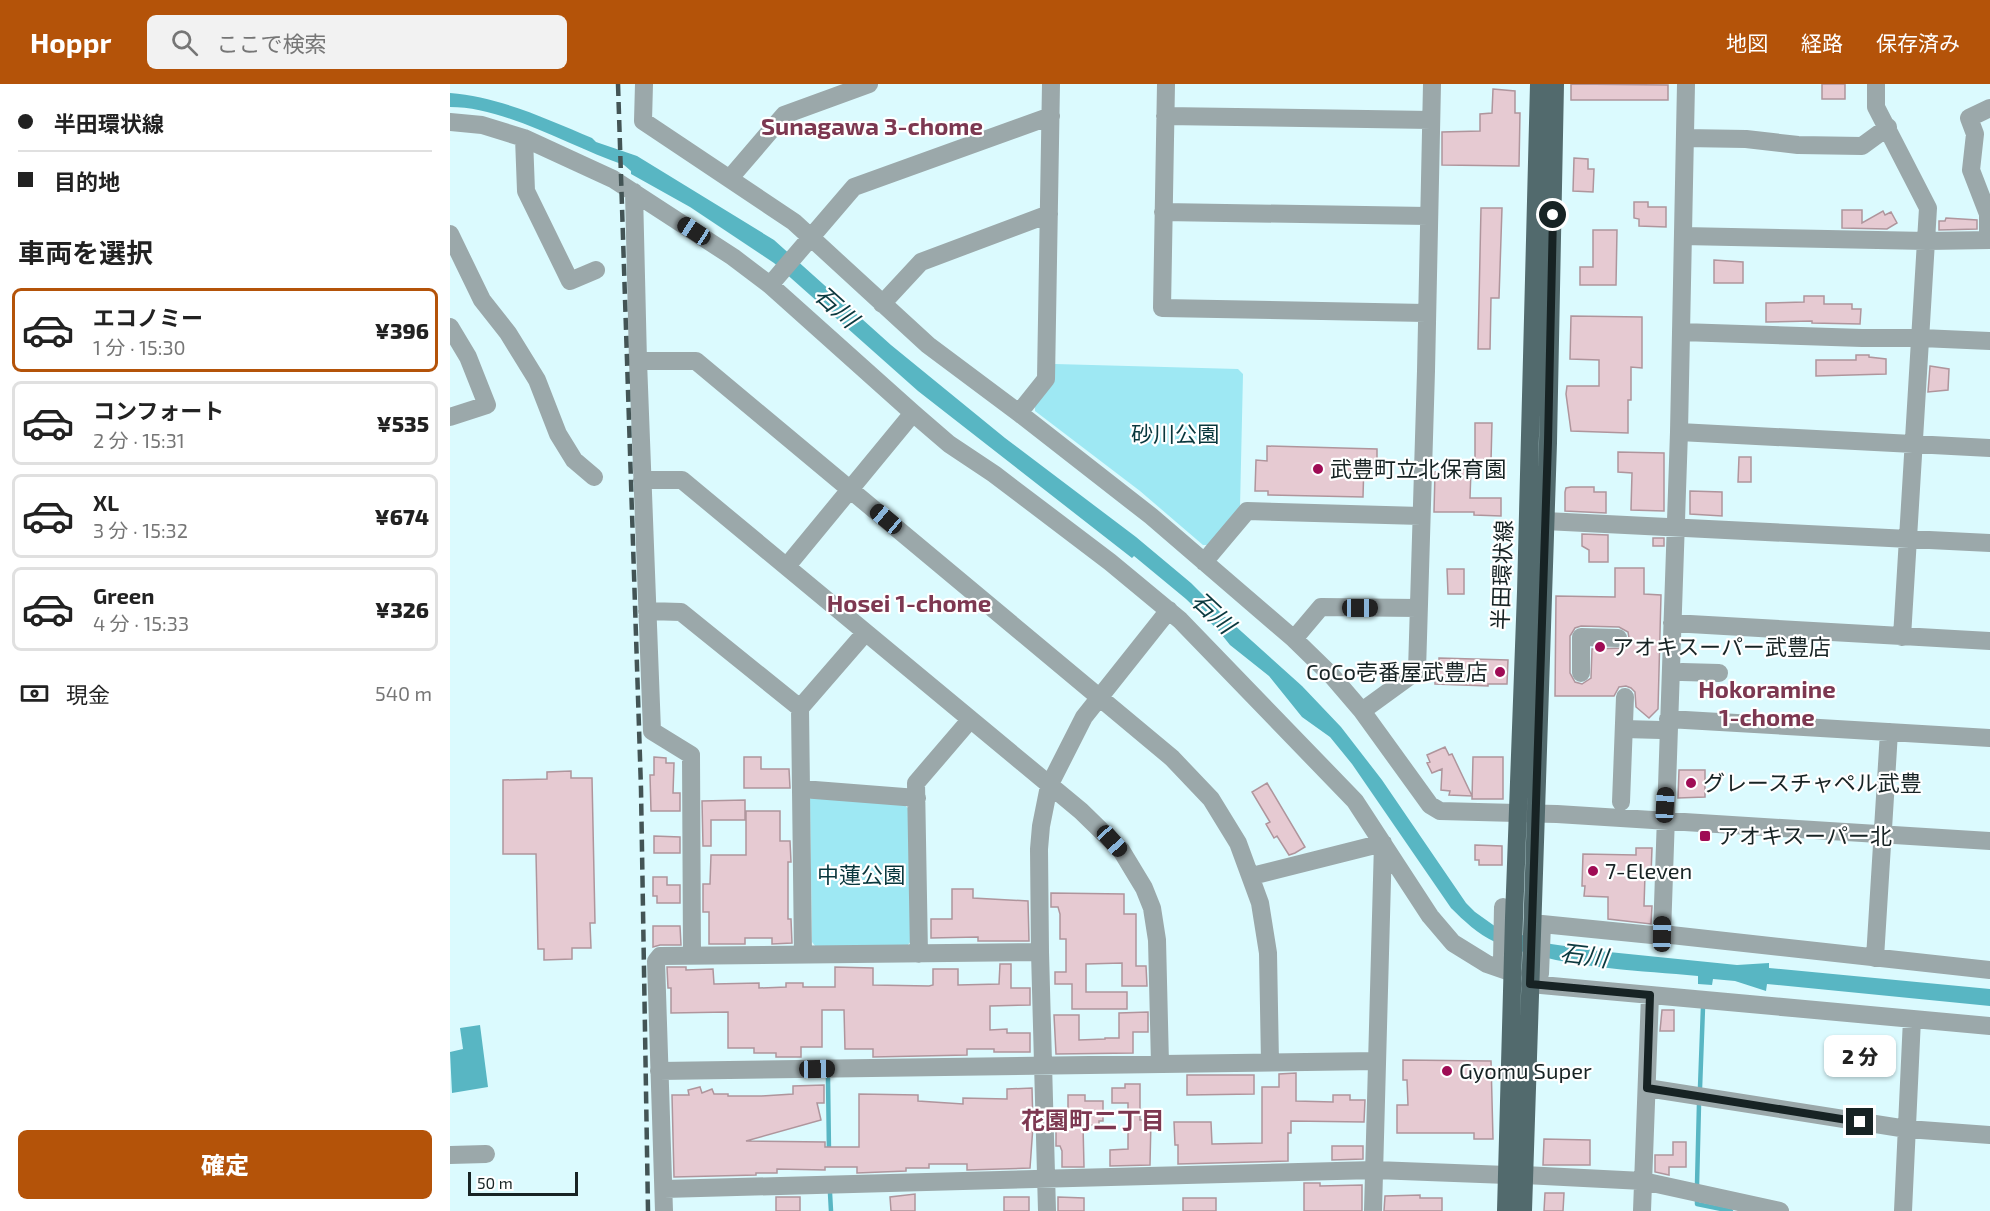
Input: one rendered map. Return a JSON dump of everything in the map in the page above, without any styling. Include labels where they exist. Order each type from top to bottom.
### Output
[{"type":"main road","name":"半田環状線","points":[[1521,972],[1537,924],[1528,814],[1539,84]]},
{"type":"main road","name":"半田環状線","points":[[1523,1211],[1516,1175],[1521,972],[1508,913],[1528,814],[1545,521],[1552,302],[1555,84]]},
{"type":"main road","name":"半田環状線","points":[[1506,1211],[1516,1175]]},
{"type":"street","points":[[644,84],[643,121],[794,222],[805,242],[882,304],[928,345],[1151,516],[1294,639],[1332,676],[1362,711],[1430,805],[1440,811],[1665,821],[1990,841]]},
{"type":"street","points":[[730,178],[784,115],[869,84]]},
{"type":"street","points":[[1019,413],[1046,379],[1051,84]]},
{"type":"street","points":[[1166,84],[1162,308],[1426,313]]},
{"type":"street","points":[[1362,711],[1417,671],[1432,84]]},
{"type":"street","points":[[1662,934],[1679,432],[1686,84]]},
{"type":"street","points":[[1876,84],[1876,107],[1928,208],[1902,636]]},
{"type":"street","points":[[1683,236],[1927,241],[1989,240],[1988,214],[1971,170],[1975,134],[1969,118],[1990,108]]},
{"type":"street","points":[[770,285],[854,187],[1051,116]]},
{"type":"street","points":[[1165,116],[1431,120]]},
{"type":"street","points":[[450,122],[482,125],[524,138],[613,179],[733,257],[770,285],[950,444],[994,474],[1118,568],[1169,610],[1355,801],[1430,916],[1454,943],[1487,964],[1650,995],[1990,1026]]},
{"type":"street","points":[[1685,138],[1746,139],[1798,146],[1862,146],[1888,127]]},
{"type":"street","points":[[524,138],[526,191],[570,281],[596,270]]},
{"type":"street","points":[[634,192],[652,731],[692,755],[692,956]]},
{"type":"street","points":[[1163,212],[1428,216]]},
{"type":"street","points":[[882,304],[921,262],[1049,214]]},
{"type":"street","points":[[450,234],[482,300],[508,333],[537,380],[558,434],[574,460],[594,477]]},
{"type":"street","points":[[450,327],[468,357],[487,405],[450,417]]},
{"type":"street","points":[[1681,332],[1990,342]]},
{"type":"street","points":[[638,361],[696,361],[1172,758],[1211,799],[1238,843],[1260,903],[1268,953],[1270,1062]]},
{"type":"street","points":[[787,566],[913,413]]},
{"type":"street","points":[[1679,432],[1990,448]]},
{"type":"street","points":[[642,480],[682,480],[1110,837],[1127,859],[1144,888],[1152,908],[1157,940],[1160,1064]]},
{"type":"street","points":[[1204,562],[1247,511],[1422,516]]},
{"type":"street","points":[[1545,521],[1990,543]]},
{"type":"street","points":[[1294,639],[1321,607],[1418,608]]},
{"type":"street","points":[[1047,1211],[1039,849],[1049,786],[1084,717],[1169,610]]},
{"type":"street","points":[[647,611],[681,612],[800,708]]},
{"type":"street","points":[[1672,623],[1990,641]]},
{"type":"street","points":[[803,955],[800,708],[865,633]]},
{"type":"street","points":[[1581,673],[1581,638],[1618,638]]},
{"type":"street","points":[[1670,721],[1682,668],[1719,673]]},
{"type":"street","points":[[1621,802],[1624,697]]},
{"type":"street","points":[[919,954],[916,783],[970,720]]},
{"type":"street","points":[[1624,729],[1670,721],[1990,738]]},
{"type":"street","points":[[1875,958],[1888,732]]},
{"type":"street","points":[[802,789],[917,798]]},
{"type":"street","points":[[1252,876],[1383,843]]},
{"type":"street","points":[[1373,1211],[1383,843]]},
{"type":"street","points":[[1537,924],[1662,934],[1990,970]]},
{"type":"street","points":[[664,1211],[656,961],[660,956],[1040,952]]},
{"type":"street","points":[[1642,1211],[1650,995]]},
{"type":"street","points":[[1903,1211],[1912,1019]]},
{"type":"street","points":[[659,1071],[1377,1061]]},
{"type":"street","points":[[1647,1088],[1907,1129],[1990,1135]]},
{"type":"street","points":[[450,1155],[486,1154]]},
{"type":"street","points":[[664,1189],[1375,1170],[1643,1181],[1744,1207],[1780,1211]]},
{"type":"green space","name":"砂川公園","points":[[1055,364],[1238,369],[1243,374],[1240,507],[1210,545],[1203,545],[1140,491],[1035,411],[1035,404]]},
{"type":"green space","name":"中蓮公園","points":[[814,796],[902,803],[910,810],[911,941],[907,946],[816,947],[812,942],[810,799]]},
{"type":"water","name":"石川","points":[[450,93],[487,99],[523,110],[592,138],[596,142],[637,156],[774,240],[891,345],[1005,438],[1136,537],[1191,583],[1302,686],[1341,727],[1382,780],[1466,903],[1496,927],[1551,944],[1599,951],[1737,965],[1769,963],[1769,968],[1990,989],[1990,1006],[1767,984],[1766,991],[1735,981],[1713,979],[1712,985],[1698,984],[1698,976],[1569,963],[1519,951],[1489,939],[1471,927],[1451,908],[1352,764],[1330,737],[1302,717],[1269,676],[1230,645],[1186,599],[1134,556],[1132,558],[918,391],[774,263],[690,207],[631,174],[631,171],[624,165],[516,121],[471,109],[450,107]]},
{"type":"water","points":[[480,1025],[488,1087],[452,1093],[450,1052],[463,1049],[460,1028]]},
{"type":"building","points":[[1571,84],[1668,85],[1668,100],[1571,100]]},
{"type":"building","points":[[1822,84],[1845,84],[1845,99],[1822,99]]},
{"type":"building","points":[[1493,89],[1515,91],[1515,113],[1520,113],[1519,166],[1442,165],[1442,132],[1480,131],[1480,114],[1492,113]]},
{"type":"building","points":[[1574,158],[1588,159],[1588,169],[1594,169],[1593,192],[1573,191]]},
{"type":"building","points":[[1634,202],[1648,202],[1648,207],[1666,207],[1666,227],[1639,226],[1639,219],[1634,218]]},
{"type":"building","points":[[1481,208],[1502,208],[1499,298],[1491,298],[1490,349],[1478,349]]},
{"type":"building","points":[[1842,210],[1862,210],[1862,223],[1883,211],[1885,215],[1891,212],[1897,223],[1887,229],[1842,228]]},
{"type":"building","points":[[1946,218],[1977,220],[1977,229],[1939,230],[1939,221],[1945,221]]},
{"type":"building","points":[[1593,230],[1617,230],[1616,285],[1580,285],[1580,267],[1593,267]]},
{"type":"building","points":[[1714,260],[1743,262],[1743,283],[1714,283]]},
{"type":"building","points":[[1804,296],[1824,296],[1824,304],[1852,304],[1852,309],[1861,309],[1860,324],[1812,323],[1812,321],[1766,322],[1766,303],[1804,302]]},
{"type":"building","points":[[1571,316],[1642,317],[1642,368],[1631,367],[1628,433],[1571,431],[1567,386],[1599,386],[1599,360],[1570,359]]},
{"type":"building","points":[[1856,355],[1886,359],[1886,374],[1816,376],[1816,360],[1856,360]]},
{"type":"building","points":[[1930,366],[1949,369],[1948,390],[1928,392]]},
{"type":"building","points":[[1475,423],[1492,423],[1491,461],[1475,460]]},
{"type":"building","points":[[1267,446],[1377,449],[1377,463],[1364,463],[1363,497],[1268,495],[1268,491],[1255,491],[1256,460],[1267,461]]},
{"type":"building","points":[[1618,452],[1664,453],[1664,511],[1631,510],[1632,473],[1618,472]]},
{"type":"building","points":[[1739,457],[1751,457],[1751,482],[1738,482]]},
{"type":"building","points":[[1454,469],[1471,470],[1470,498],[1501,498],[1501,516],[1474,515],[1474,512],[1434,512],[1435,472],[1454,472]]},
{"type":"building","points":[[1594,487],[1594,492],[1606,492],[1606,513],[1565,511],[1566,488]]},
{"type":"building","points":[[1690,491],[1722,492],[1722,516],[1690,514]]},
{"type":"building","points":[[1582,534],[1608,535],[1608,562],[1589,562],[1589,550],[1582,546]]},
{"type":"building","points":[[1653,538],[1664,538],[1664,546],[1653,546]]},
{"type":"building","points":[[1615,568],[1644,568],[1644,594],[1661,595],[1658,709],[1649,718],[1636,707],[1635,692],[1626,686],[1619,687],[1614,696],[1555,696],[1556,596],[1615,597]],"holes":[[[1581,626],[1619,627],[1628,632],[1628,643],[1623,648],[1592,649],[1591,678],[1582,684],[1575,682],[1570,673],[1570,636],[1575,628]]]},
{"type":"building","points":[[1447,569],[1464,569],[1464,594],[1448,594]]},
{"type":"building","points":[[1439,658],[1508,660],[1507,684],[1488,684],[1488,686],[1435,684],[1435,669],[1439,669]]},
{"type":"building","points":[[1445,747],[1449,755],[1452,754],[1472,796],[1449,795],[1450,791],[1441,790],[1442,769],[1432,773],[1427,763],[1430,762],[1427,755]]},
{"type":"building","points":[[654,757],[666,758],[666,763],[674,763],[673,793],[680,793],[680,811],[651,811],[650,775],[654,775]]},
{"type":"building","points":[[744,757],[761,757],[761,769],[789,769],[790,788],[744,788]]},
{"type":"building","points":[[1473,757],[1503,757],[1503,799],[1472,799]]},
{"type":"building","name":"グレースチャペル武豊","points":[[1679,770],[1705,770],[1705,797],[1678,798]]},
{"type":"building","points":[[571,771],[571,778],[592,778],[595,923],[590,923],[591,948],[572,948],[572,959],[544,960],[544,949],[538,949],[536,854],[503,854],[503,780],[547,779],[547,772]]},
{"type":"building","points":[[1267,783],[1305,847],[1295,853],[1289,855],[1277,836],[1274,838],[1266,824],[1270,822],[1252,792]]},
{"type":"building","points":[[745,800],[745,820],[711,820],[711,846],[703,846],[702,801]]},
{"type":"building","points":[[746,811],[780,811],[780,841],[790,841],[788,919],[791,919],[792,943],[772,944],[772,938],[745,938],[745,944],[709,944],[709,912],[703,912],[703,884],[710,884],[711,855],[746,855]]},
{"type":"building","points":[[654,836],[680,837],[680,853],[654,853]]},
{"type":"building","points":[[1475,845],[1502,846],[1502,865],[1479,865],[1479,860],[1475,860]]},
{"type":"building","points":[[1636,848],[1652,848],[1651,875],[1645,875],[1644,906],[1652,906],[1651,924],[1608,919],[1608,897],[1584,896],[1585,886],[1582,886],[1583,854],[1636,855]]},
{"type":"building","points":[[653,877],[667,877],[667,885],[680,885],[680,903],[657,903],[657,896],[653,896]]},
{"type":"building","points":[[952,889],[973,889],[973,898],[1028,901],[1029,941],[978,941],[978,937],[931,938],[931,919],[952,919]]},
{"type":"building","points":[[1051,893],[1124,894],[1124,914],[1136,914],[1136,966],[1146,966],[1147,986],[1122,986],[1122,963],[1086,964],[1086,992],[1127,992],[1127,1009],[1072,1009],[1072,984],[1055,984],[1055,972],[1066,972],[1066,939],[1060,939],[1060,914],[1058,907],[1051,907]]},
{"type":"building","points":[[653,926],[680,926],[681,945],[653,947]]},
{"type":"building","points":[[1000,964],[1011,964],[1011,988],[1030,988],[1030,1005],[990,1006],[990,1030],[1007,1029],[1007,1033],[1030,1033],[1030,1052],[967,1049],[967,1055],[873,1057],[873,1049],[845,1049],[844,1010],[822,1010],[822,1047],[801,1047],[801,1057],[776,1057],[776,1053],[754,1053],[754,1048],[728,1048],[728,1012],[671,1013],[671,988],[668,988],[667,967],[686,967],[686,970],[713,969],[714,984],[759,983],[759,988],[786,987],[786,983],[803,983],[803,987],[835,987],[835,967],[873,968],[873,985],[933,985],[933,969],[958,969],[958,985],[999,984]]},
{"type":"building","points":[[1662,1010],[1674,1010],[1674,1031],[1660,1031]]},
{"type":"building","points":[[1148,1012],[1148,1032],[1133,1032],[1133,1053],[1056,1054],[1054,1015],[1079,1015],[1079,1040],[1119,1038],[1119,1013]]},
{"type":"building","points":[[1403,1060],[1491,1061],[1493,1139],[1474,1139],[1474,1133],[1397,1133],[1397,1105],[1408,1105],[1407,1080],[1403,1080]]},
{"type":"building","points":[[1296,1073],[1296,1101],[1333,1102],[1333,1095],[1350,1095],[1350,1100],[1365,1100],[1364,1122],[1291,1121],[1291,1133],[1288,1133],[1288,1161],[1178,1164],[1178,1145],[1175,1145],[1174,1122],[1211,1122],[1212,1144],[1262,1143],[1262,1087],[1279,1087],[1279,1074]]},
{"type":"building","points":[[1187,1075],[1254,1075],[1254,1094],[1187,1095]]},
{"type":"building","points":[[1125,1084],[1140,1084],[1140,1120],[1151,1120],[1150,1165],[1110,1166],[1110,1150],[1128,1149],[1128,1103],[1112,1103],[1112,1088],[1125,1088]]},
{"type":"building","points":[[824,1085],[824,1103],[817,1103],[821,1120],[746,1141],[825,1142],[825,1147],[859,1147],[859,1094],[918,1095],[918,1101],[963,1104],[963,1098],[1007,1099],[1007,1089],[1032,1088],[1033,1126],[1030,1168],[967,1170],[967,1164],[929,1164],[929,1168],[906,1168],[906,1171],[857,1173],[857,1167],[825,1167],[825,1170],[777,1169],[777,1173],[756,1173],[756,1175],[674,1177],[672,1095],[689,1095],[688,1090],[700,1087],[702,1093],[712,1089],[714,1094],[728,1094],[728,1096],[793,1094],[793,1086]]},
{"type":"building","points":[[1068,1095],[1085,1095],[1085,1101],[1103,1101],[1103,1121],[1099,1121],[1099,1125],[1083,1125],[1084,1167],[1062,1167],[1062,1151],[1060,1146],[1056,1146],[1056,1111],[1068,1111]]},
{"type":"building","points":[[1544,1139],[1590,1140],[1590,1165],[1543,1165]]},
{"type":"building","points":[[1673,1142],[1686,1142],[1686,1167],[1669,1167],[1669,1175],[1655,1172],[1655,1155],[1673,1155]]},
{"type":"building","points":[[1332,1146],[1363,1146],[1363,1159],[1332,1160]]},
{"type":"building","points":[[1304,1183],[1320,1183],[1320,1186],[1362,1185],[1362,1211],[1304,1211]]},
{"type":"building","points":[[1545,1193],[1564,1193],[1563,1211],[1544,1211]]},
{"type":"building","points":[[915,1194],[915,1211],[891,1211],[890,1197]]},
{"type":"building","points":[[1420,1195],[1420,1198],[1442,1198],[1442,1211],[1384,1211],[1385,1196]]},
{"type":"building","points":[[776,1197],[800,1197],[800,1211],[776,1211]]},
{"type":"building","points":[[1004,1197],[1029,1197],[1029,1211],[1004,1211]]},
{"type":"building","points":[[1058,1197],[1084,1198],[1084,1211],[1058,1211]]},
{"type":"building","points":[[1183,1198],[1216,1198],[1216,1211],[1183,1211]]},
{"type":"waterway","points":[[1700,1088],[1703,1007]]},
{"type":"waterway","points":[[828,1078],[829,1152]]},
{"type":"waterway","points":[[1697,1185],[1699,1104]]},
{"type":"waterway","points":[[830,1193],[831,1211]]},
{"type":"waterway","points":[[1697,1199],[1697,1204],[1731,1211]]},
{"type":"railway","points":[[618,84],[641,789],[648,1211]]},
{"type":"place","name":"武豊町立北保育園","points":[[1318,469]]},
{"type":"place","name":"アオキスーパー武豊店","points":[[1600,647]]},
{"type":"place","name":"CoCo壱番屋武豊店","points":[[1500,672]]},
{"type":"place","name":"グレースチャペル武豊","points":[[1691,783]]},
{"type":"place","name":"アオキスーパー北","points":[[1705,836]]},
{"type":"place","name":"7-Eleven","points":[[1593,871]]},
{"type":"place","name":"Gyomu Super","points":[[1447,1071]]},
{"type":"district","name":"Sunagawa 3-chome","points":[[872,127]]},
{"type":"district","name":"Hosei 1-chome","points":[[909,604]]},
{"type":"district","name":"Hokoramine 1-chome","points":[[1767,704]]},
{"type":"district","name":"花園町二丁目","points":[[1093,1121]]},
{"type":"route","points":[[1553,215],[1530,984],[1650,995],[1647,1088],[1860,1122]]}]
